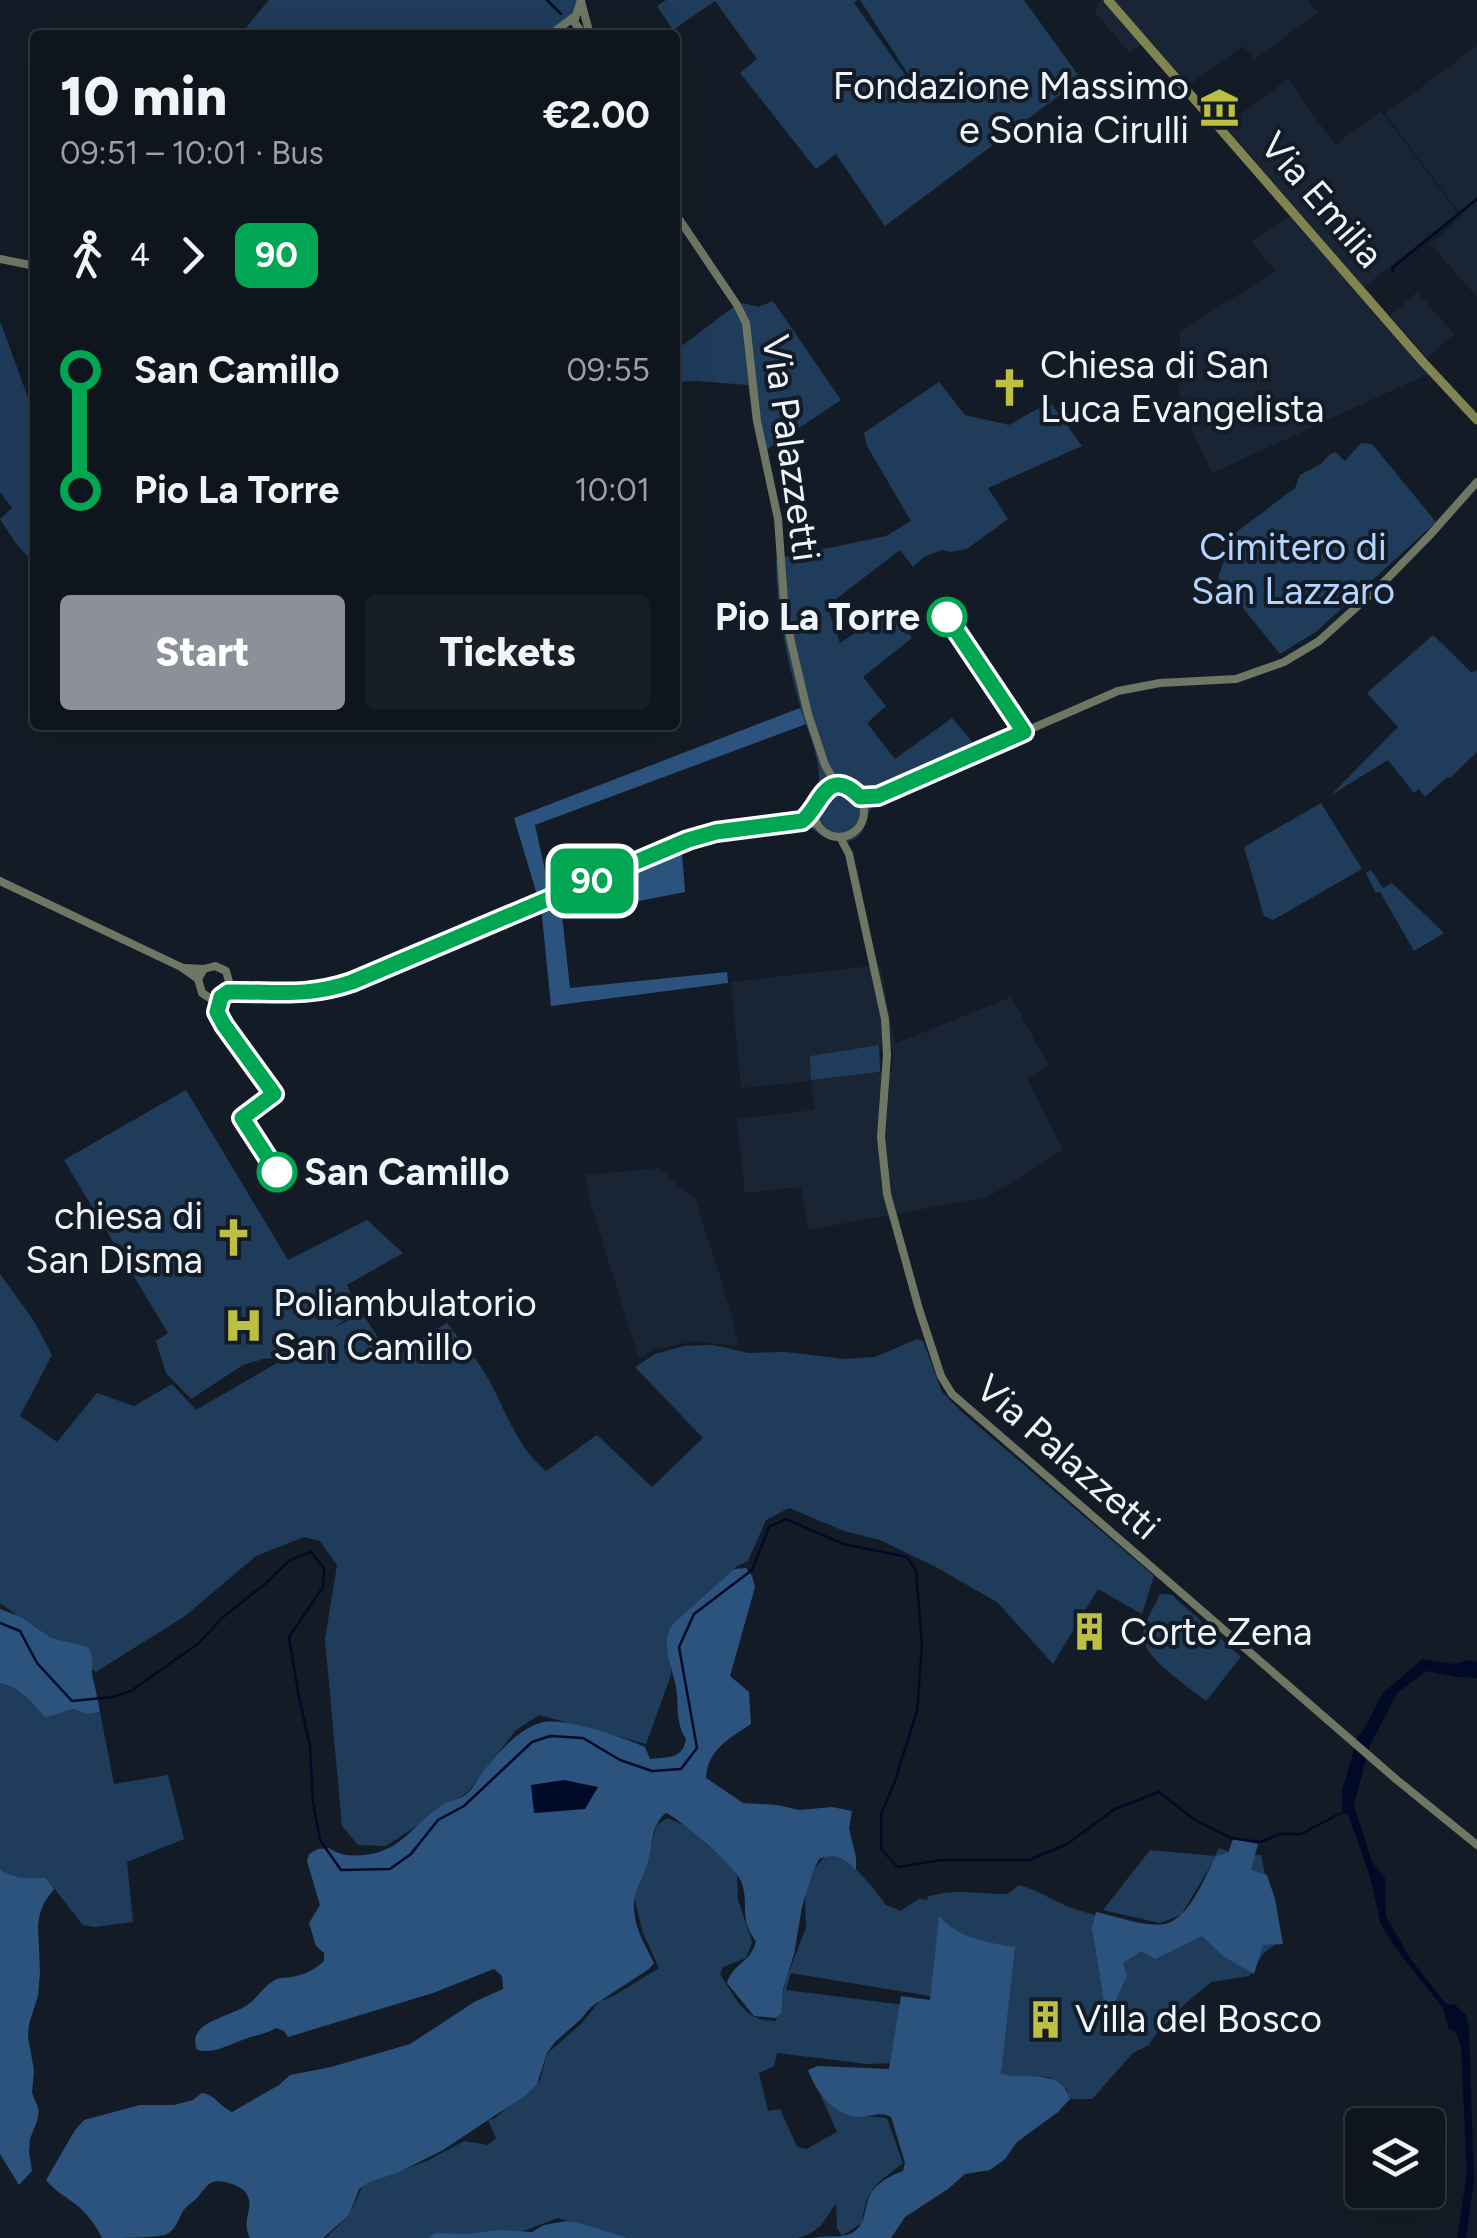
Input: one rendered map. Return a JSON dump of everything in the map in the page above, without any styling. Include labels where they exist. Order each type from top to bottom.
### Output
[{"type":"main road","points":[[558,30],[582,24],[581,0]]},
{"type":"main road","name":"Via Emilia","points":[[1108,0],[1477,420]]},
{"type":"main road","name":"Via Emilia","points":[[1119,0],[1125,18]]},
{"type":"main road","name":"Via Palazzetti","points":[[680,221],[746,323],[757,421],[778,518],[791,642],[827,779],[812,814]]},
{"type":"main road","points":[[0,259],[30,265]]},
{"type":"main road","points":[[823,792],[838,786],[854,791],[862,801],[1118,691],[1147,684],[1236,679],[1284,662],[1319,640],[1382,584],[1477,482]]},
{"type":"main road","name":"Via Palazzetti","points":[[825,765],[838,786]]},
{"type":"main road","name":"Via Palazzetti","points":[[849,854],[854,832],[864,815],[862,801]]},
{"type":"main road","points":[[802,821],[812,814],[824,832],[840,838],[854,832]]},
{"type":"main road","points":[[204,970],[198,979],[200,990],[210,998],[228,992],[283,994],[329,990],[688,840],[716,832],[802,821],[816,824]]},
{"type":"main road","name":"Via Palazzetti","points":[[840,838],[849,854],[885,1018],[882,1137],[887,1194],[941,1376],[952,1394],[1477,1845]]},
{"type":"main road","points":[[0,881],[181,967],[198,979]]},
{"type":"main road","points":[[181,967],[221,968],[230,981],[228,992]]},
{"type":"main road","points":[[230,981],[250,991]]},
{"type":"shaded area","points":[[1100,0],[1308,0],[1318,13],[1254,59],[1243,46],[1188,86],[1148,38],[1130,53],[1095,13]]},
{"type":"shaded area","points":[[1477,46],[1477,297],[1430,244],[1462,216],[1385,114]]},
{"type":"shaded area","points":[[1288,79],[1335,145],[1381,111],[1458,213],[1364,287],[1225,126]]},
{"type":"shaded area","points":[[1290,217],[1428,374],[1212,473],[1179,393],[1180,331],[1276,271],[1251,242]]},
{"type":"shaded area","points":[[1417,292],[1454,334],[1427,358],[1390,316]]},
{"type":"shaded area","points":[[800,708],[806,724],[535,825],[550,893],[538,898],[514,818]]},
{"type":"shaded area","points":[[682,854],[685,892],[562,916],[570,988],[727,972],[728,983],[551,1006],[541,907]]},
{"type":"shaded area","points":[[880,965],[895,1044],[1011,997],[1049,1066],[1027,1078],[1063,1150],[988,1197],[808,1230],[801,1187],[745,1193],[737,1119],[814,1110],[811,1081],[741,1088],[731,982]],"holes":[[[879,1045],[893,1047],[892,1071],[811,1080],[810,1056]]]},
{"type":"shaded area","points":[[660,1168],[695,1198],[738,1346],[694,1341],[655,1350],[639,1359],[585,1175]]},
{"type":"shaded area","points":[[746,1568],[755,1587],[730,1676],[749,1692],[751,1724],[715,1752],[706,1778],[743,1803],[852,1811],[849,1829],[856,1857],[856,1870],[844,1859],[830,1856],[819,1859],[813,1871],[783,1989],[781,2013],[776,2018],[754,2016],[727,1983],[756,1941],[747,1926],[741,1881],[707,1844],[666,1813],[655,1830],[634,1903],[639,1931],[654,1963],[591,2007],[555,2042],[547,2053],[537,2084],[526,2095],[443,2150],[367,2183],[359,2189],[349,2215],[323,2238],[250,2238],[249,2198],[242,2189],[216,2181],[185,2209],[165,2235],[102,2238],[83,2210],[49,2184],[46,2180],[84,2120],[140,2105],[174,2105],[202,2093],[232,2112],[290,2075],[410,2044],[476,2001],[503,1989],[502,1976],[494,1969],[433,1993],[288,2037],[276,2028],[204,2051],[197,2050],[195,2040],[205,2026],[243,2008],[273,1981],[304,1974],[324,1961],[309,1923],[320,1905],[307,1861],[309,1854],[329,1848],[346,1855],[365,1855],[388,1848],[441,1806],[466,1795],[508,1744],[540,1723],[563,1722],[608,1733],[645,1747],[650,1759],[681,1751],[686,1739],[667,1651],[668,1633],[734,1569]]},
{"type":"shaded area","points":[[0,1609],[21,1617],[51,1638],[88,1647],[100,1712],[87,1714],[73,1709],[45,1718],[20,1692],[0,1683]]},
{"type":"shaded area","points":[[1422,1659],[1454,1664],[1477,1662],[1477,1678],[1427,1671],[1398,1692],[1370,1745],[1354,1805],[1372,1862],[1385,1878],[1386,1916],[1410,1958],[1442,1999],[1466,2015],[1474,2181],[1466,2238],[1457,2238],[1467,2174],[1461,2048],[1456,2033],[1448,2028],[1443,2008],[1381,1925],[1370,1877],[1348,1814],[1342,1814],[1342,1791],[1358,1735],[1383,1693]]},
{"type":"shaded area","points":[[564,1780],[598,1787],[585,1809],[534,1813],[531,1785]]},
{"type":"shaded area","points":[[1233,1839],[1258,1844],[1251,1870],[1267,1875],[1283,1944],[1263,1945],[1254,1974],[1223,1956],[1202,1936],[1155,1959],[1141,1951],[1123,1963],[1127,1976],[1114,2004],[1105,2007],[1092,1928],[1096,1912],[1143,1924],[1169,1923],[1186,1909],[1216,1856],[1228,1853]]},
{"type":"shaded area","points":[[0,1869],[17,1877],[46,1878],[54,1889],[45,1901],[38,1925],[38,1996],[28,2037],[34,2070],[32,2093],[39,2110],[30,2139],[32,2171],[19,2185],[0,2154]]},
{"type":"shaded area","points":[[939,1916],[964,1934],[1015,1947],[1001,2074],[1051,2079],[1066,2090],[1070,2099],[1017,2142],[1005,2159],[990,2170],[965,2174],[905,2217],[891,2238],[814,2238],[843,2236],[858,2228],[873,2191],[884,2180],[903,2171],[905,2163],[891,2117],[860,2117],[842,2112],[821,2094],[808,2070],[818,2066],[889,2069],[901,1996],[930,2000]]},
{"type":"shaded area","points":[[566,2221],[628,2238],[428,2238],[435,2233],[532,2232]]},
{"type":"green space","points":[[269,0],[578,0],[574,13],[552,30],[244,30]]},
{"type":"green space","points":[[666,0],[857,0],[854,3],[916,90],[860,0],[1024,0],[1081,79],[885,226],[836,154],[816,169],[740,73],[757,59],[715,1],[673,30],[657,6]]},
{"type":"green space","points":[[773,301],[841,400],[763,452],[748,385],[680,382],[680,347],[732,308],[743,303],[758,307]]},
{"type":"green space","points":[[0,321],[30,401],[29,558],[0,519],[12,508],[0,492]]},
{"type":"green space","points":[[939,382],[965,415],[1009,425],[1050,402],[1082,446],[988,488],[1008,519],[967,549],[925,556],[913,567],[900,550],[827,606],[840,643],[892,609],[912,638],[863,677],[886,706],[867,723],[895,759],[952,718],[984,756],[916,789],[880,800],[858,837],[835,841],[810,827],[819,773],[787,652],[776,559],[886,536],[911,521],[867,446],[864,433]]},
{"type":"green space","name":"Cimitero di San Lazzaro","points":[[1361,443],[1372,444],[1436,522],[1317,631],[1280,654],[1218,577],[1234,534],[1295,488],[1300,475],[1335,452],[1345,461]]},
{"type":"green space","points":[[1433,635],[1472,673],[1477,670],[1477,752],[1425,797],[1419,789],[1414,793],[1388,760],[1331,795],[1398,727],[1367,693]]},
{"type":"green space","points":[[1321,803],[1362,869],[1273,920],[1264,916],[1244,847]]},
{"type":"green space","points":[[1371,870],[1383,888],[1392,883],[1444,933],[1414,951],[1380,892],[1376,893],[1366,873]]},
{"type":"green space","points":[[879,1045],[880,1072],[811,1080],[810,1056]]},
{"type":"green space","points":[[186,1090],[288,1260],[367,1220],[403,1253],[347,1285],[358,1310],[334,1328],[362,1313],[391,1357],[447,1323],[486,1374],[520,1441],[546,1471],[597,1435],[652,1487],[703,1438],[635,1367],[655,1354],[684,1346],[713,1345],[748,1353],[785,1352],[845,1359],[875,1357],[917,1339],[923,1341],[942,1392],[964,1414],[1154,1576],[1142,1614],[1098,1589],[1053,1664],[997,1602],[880,1540],[844,1531],[789,1508],[766,1520],[748,1561],[737,1566],[672,1628],[671,1675],[646,1744],[539,1715],[516,1730],[468,1792],[386,1846],[358,1845],[342,1826],[325,1639],[337,1565],[320,1541],[304,1537],[256,1556],[185,1616],[96,1672],[0,1603],[0,1274],[34,1321],[52,1355],[20,1416],[57,1442],[97,1393],[134,1406],[172,1384],[196,1410],[289,1356],[243,1365],[191,1399],[166,1373],[156,1341],[168,1333],[64,1160]]},
{"type":"green space","points":[[1160,1594],[1172,1595],[1241,1657],[1206,1701],[1148,1651],[1144,1627]]},
{"type":"green space","points":[[0,1683],[20,1692],[45,1718],[73,1709],[87,1714],[100,1712],[114,1784],[168,1775],[184,1839],[127,1862],[133,1922],[83,1925],[46,1878],[17,1877],[0,1869]]},
{"type":"green space","points":[[667,1818],[691,1828],[728,1861],[737,1875],[738,1900],[752,1942],[746,1958],[723,1967],[720,1974],[742,2007],[765,2020],[776,2021],[786,1979],[806,1928],[808,1875],[834,1847],[886,1905],[900,1911],[937,1894],[1008,1894],[1019,1885],[1086,1913],[1155,1924],[1168,1923],[1183,1915],[1214,1860],[1181,1915],[1160,1923],[1103,1910],[1150,1850],[1215,1856],[1219,1848],[1240,1856],[1261,1855],[1279,1941],[1263,1954],[1249,1976],[1211,1982],[1187,2002],[1092,2099],[1070,2099],[1067,2089],[1049,2077],[1001,2075],[1002,2068],[923,2062],[867,2064],[777,2053],[774,2066],[759,2073],[768,2111],[780,2109],[797,2147],[806,2149],[837,2132],[817,2087],[855,2115],[887,2118],[903,2163],[870,2194],[862,2223],[842,2236],[837,2228],[836,2203],[816,2229],[797,2238],[622,2238],[558,2218],[515,2234],[326,2238],[349,2215],[364,2183],[427,2161],[464,2141],[488,2145],[496,2138],[488,2120],[540,2080],[547,2054],[599,2002],[659,1968],[643,1933],[634,1897],[657,1825]],"holes":[[[791,1973],[1008,2009],[1007,2018],[786,1990]]]},
{"type":"waterway","points":[[547,0],[561,14]]},
{"type":"waterway","points":[[1393,271],[1477,199]]},
{"type":"waterway","points":[[0,1623],[20,1631],[37,1663],[72,1701],[112,1697],[131,1691],[199,1643],[290,1560],[311,1552],[324,1568],[323,1587],[289,1637],[310,1746],[320,1840],[341,1870],[390,1869],[411,1854],[438,1820],[464,1806],[532,1742],[550,1736],[583,1738],[620,1760],[652,1771],[681,1769],[697,1748],[679,1647],[694,1614],[752,1570],[769,1527],[786,1519],[843,1544],[907,1557],[916,1571],[922,1646],[917,1711],[881,1814],[881,1849],[898,1867],[941,1860],[1029,1860],[1067,1844],[1115,1809],[1159,1792],[1195,1820],[1231,1838],[1260,1842],[1280,1834],[1301,1834],[1341,1813]]},
{"type":"bus line","name":"90","points":[[277,1172],[242,1118],[274,1094],[224,1025],[217,1012],[221,997],[228,992],[304,994],[329,990],[688,840],[716,832],[802,821],[812,814],[817,798],[830,788],[846,787],[860,797],[878,796],[1024,732],[947,617]]},
{"type":"place","name":"Fondazione Massimo e Sonia Cirulli","points":[[1219,108]]},
{"type":"place","name":"Chiesa di San Luca Evangelista","points":[[1010,387]]},
{"type":"place","name":"Pio La Torre","points":[[947,617]]},
{"type":"place","name":"San Camillo","points":[[277,1172]]},
{"type":"place","name":"chiesa di San Disma","points":[[233,1238]]},
{"type":"place","name":"Poliambulatorio San Camillo","points":[[243,1325]]},
{"type":"place","name":"Corte Zena","points":[[1090,1632]]},
{"type":"place","name":"Villa del Bosco","points":[[1045,2019]]}]
